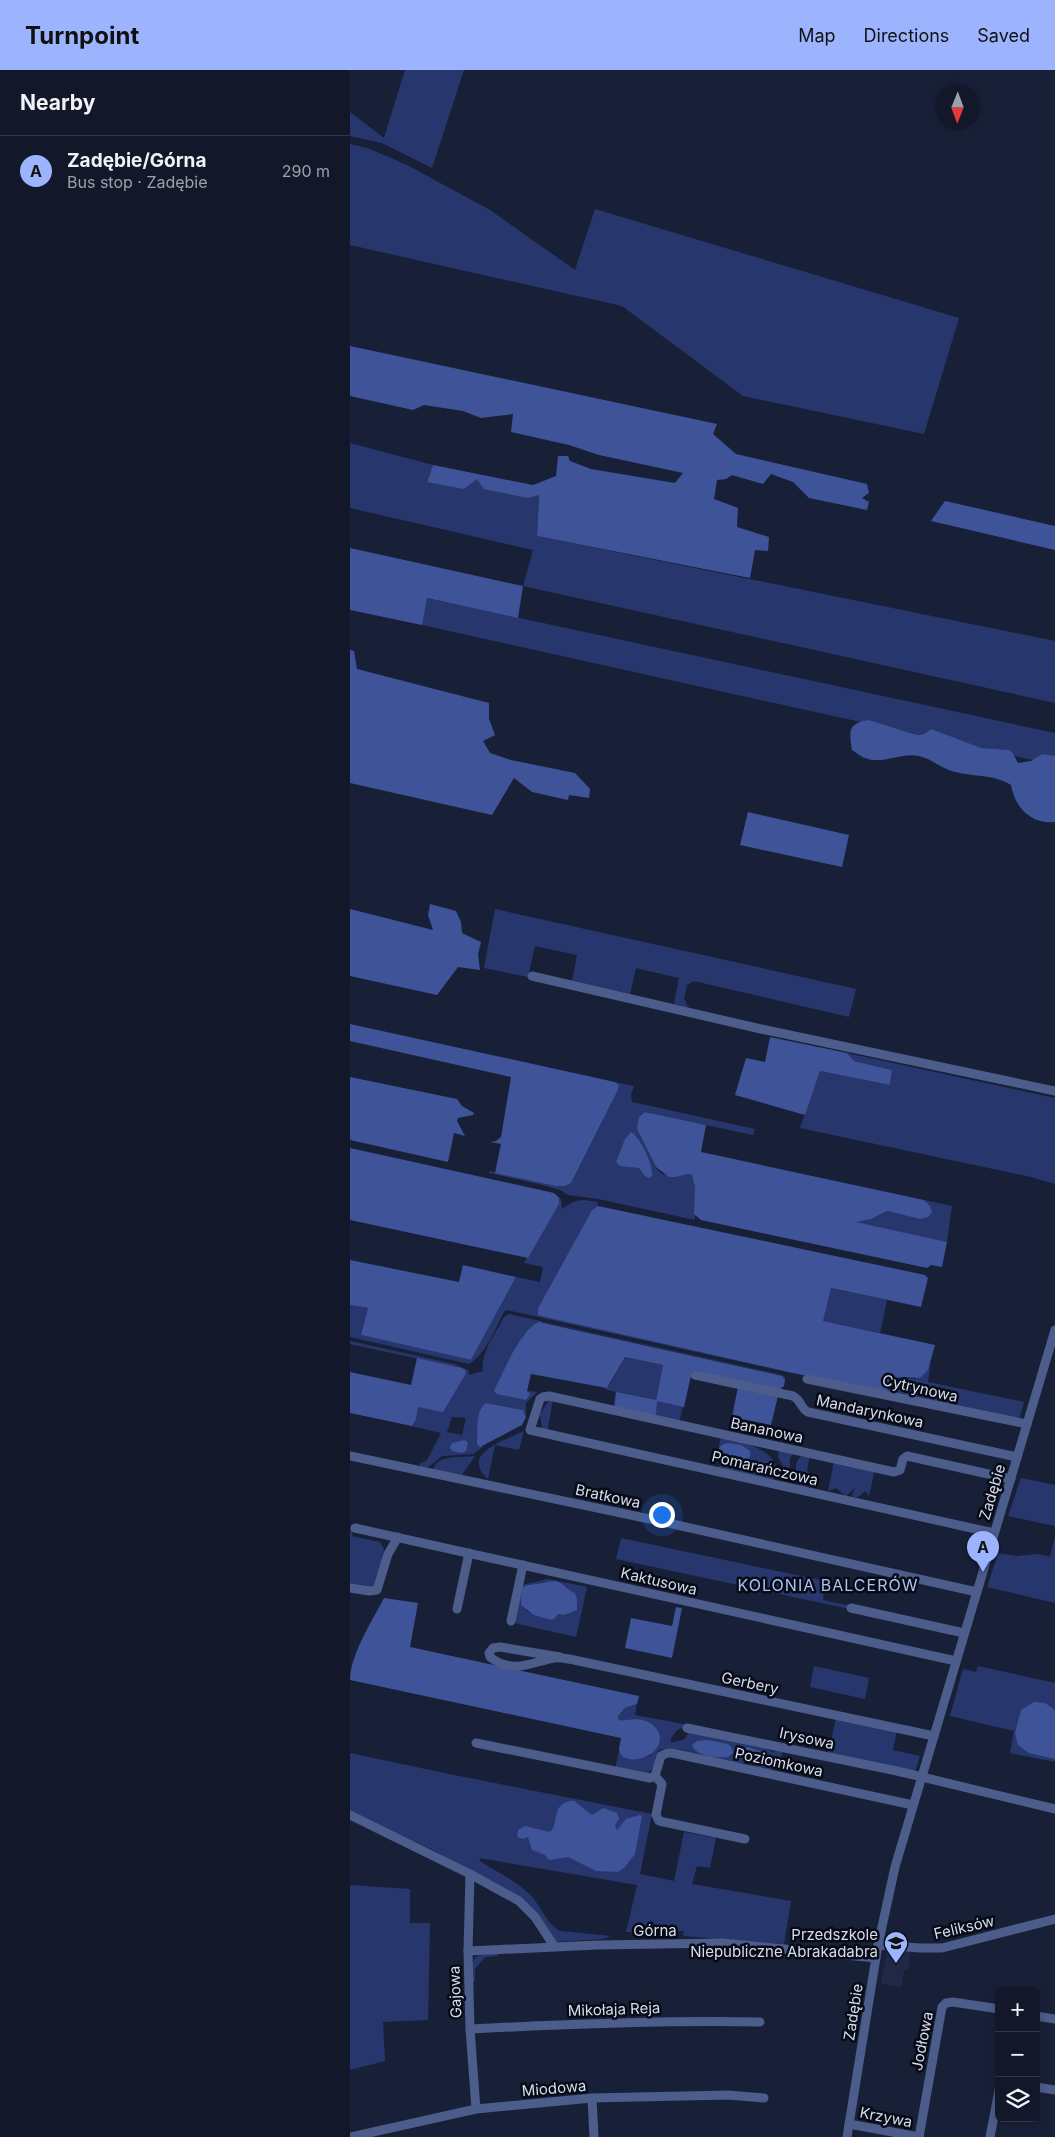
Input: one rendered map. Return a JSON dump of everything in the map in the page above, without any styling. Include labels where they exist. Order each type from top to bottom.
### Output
[{"type":"street","points":[[532,976],[761,1029],[1055,1092]]},
{"type":"street","name":"Zadębie","points":[[847,2137],[878,1945],[888,1895],[921,1777],[1055,1330]]},
{"type":"street","name":"Mandarynkowa","points":[[696,1375],[793,1396],[800,1400],[804,1410],[808,1412],[1017,1457]]},
{"type":"street","name":"Cytrynowa","points":[[807,1378],[1027,1424]]},
{"type":"street","name":"Bananowa","points":[[530,1430],[540,1400],[543,1397],[549,1396],[894,1472],[900,1470],[903,1459],[907,1456],[1011,1479]]},
{"type":"street","name":"Pomarańczowa","points":[[530,1430],[994,1533]]},
{"type":"street","name":"Bratkowa","points":[[350,1456],[659,1521],[977,1592]]},
{"type":"street","name":"Kaktusowa","points":[[355,1528],[956,1662]]},
{"type":"street","points":[[350,1588],[369,1592],[377,1590],[388,1554],[398,1537]]},
{"type":"street","points":[[457,1609],[469,1553]]},
{"type":"street","points":[[511,1621],[523,1565]]},
{"type":"street","points":[[851,1608],[964,1633]]},
{"type":"street","name":"Gerbery","points":[[541,1659],[500,1647],[493,1648],[489,1652],[491,1659],[510,1665],[523,1666],[541,1659],[558,1658],[934,1736]]},
{"type":"street","name":"Irysowa","points":[[687,1728],[921,1777]]},
{"type":"street","points":[[476,1743],[637,1776],[650,1778],[655,1776],[662,1784],[656,1815],[659,1821],[745,1839]]},
{"type":"street","name":"Poziomkowa","points":[[655,1776],[661,1756],[666,1753],[672,1753],[913,1805]]},
{"type":"street","points":[[921,1777],[1055,1809]]},
{"type":"street","points":[[350,1815],[470,1874],[519,1901],[535,1917],[554,1946]]},
{"type":"street","name":"Gajowa","points":[[470,1874],[468,1951],[470,2029],[476,2109]]},
{"type":"street","name":"Feliksów","points":[[878,1945],[942,1948],[1055,1918]]},
{"type":"street","name":"Górna","points":[[468,1951],[554,1946],[722,1943],[876,1958]]},
{"type":"street","name":"Jodłowa","points":[[919,2137],[942,2007],[946,2003],[953,2002],[995,2008]]},
{"type":"street","points":[[1040,2017],[1055,2019]]},
{"type":"street","name":"Mikołaja Reja","points":[[470,2029],[687,2020],[760,2022]]},
{"type":"street","points":[[1040,2088],[1055,2090]]},
{"type":"street","name":"Miodowa","points":[[351,2137],[476,2109],[592,2098],[728,2095],[764,2098]]},
{"type":"street","points":[[592,2098],[594,2137]]},
{"type":"street","points":[[990,2137],[995,2111]]},
{"type":"street","name":"Krzywa","points":[[849,2124],[919,2137]]},
{"type":"shaded area","points":[[405,70],[464,70],[432,168],[382,143],[350,136],[350,112],[384,138]]},
{"type":"shaded area","points":[[350,144],[370,149],[407,165],[490,210],[575,270],[595,209],[959,318],[924,434],[743,396],[622,306],[350,245]]},
{"type":"shaded area","points":[[350,346],[717,424],[713,434],[736,454],[867,484],[869,493],[862,498],[869,502],[867,510],[809,498],[793,482],[771,474],[763,484],[732,475],[726,479],[717,480],[714,499],[738,508],[737,527],[769,537],[768,551],[755,550],[750,578],[537,536],[539,495],[528,498],[484,489],[477,479],[464,489],[427,482],[433,465],[533,485],[556,476],[558,456],[568,456],[570,461],[591,469],[675,483],[683,473],[599,455],[569,445],[511,432],[513,414],[481,418],[463,411],[424,405],[413,410],[350,396]]},
{"type":"shaded area","points":[[350,443],[433,465],[427,481],[477,479],[539,495],[537,536],[1055,641],[1055,703],[523,586],[533,550],[350,508]]},
{"type":"shaded area","points":[[945,501],[1055,526],[1055,550],[931,521]]},
{"type":"shaded area","points":[[350,548],[523,586],[518,618],[427,598],[422,625],[350,610]]},
{"type":"shaded area","points":[[426,598],[1055,733],[1055,765],[422,625]]},
{"type":"shaded area","points":[[350,650],[354,651],[357,669],[489,703],[489,719],[495,735],[483,741],[490,753],[511,760],[575,773],[590,789],[589,798],[569,795],[568,800],[532,792],[514,778],[492,815],[350,783]]},
{"type":"shaded area","points":[[868,720],[917,735],[931,729],[981,748],[1008,750],[1012,752],[1018,763],[1031,761],[1042,754],[1055,756],[1055,822],[1039,820],[1026,813],[1016,801],[1011,785],[1004,781],[955,772],[919,756],[912,755],[878,760],[862,757],[852,750],[850,733],[853,726]]},
{"type":"shaded area","points":[[748,812],[849,835],[842,867],[740,845]]},
{"type":"shaded area","points":[[430,904],[456,911],[461,922],[462,933],[481,942],[478,954],[480,970],[458,967],[437,995],[350,976],[350,909],[433,930],[428,915]]},
{"type":"shaded area","points":[[495,909],[856,989],[849,1017],[694,981],[687,985],[684,999],[688,1007],[674,1004],[679,978],[636,968],[630,994],[572,981],[577,955],[535,946],[528,977],[484,968]]},
{"type":"shaded area","points":[[350,1024],[615,1082],[619,1085],[618,1090],[571,1183],[565,1186],[555,1186],[495,1173],[501,1144],[490,1142],[496,1141],[501,1137],[511,1077],[350,1041]]},
{"type":"shaded area","points":[[770,1037],[847,1053],[854,1061],[892,1070],[890,1085],[820,1071],[805,1115],[735,1095],[746,1058],[765,1062]]},
{"type":"shaded area","points":[[847,1053],[1055,1098],[1055,1184],[1031,1177],[800,1128],[820,1071],[890,1085],[892,1070],[854,1061]]},
{"type":"shaded area","points":[[350,1077],[457,1099],[462,1106],[474,1113],[473,1115],[458,1118],[457,1121],[465,1136],[454,1133],[448,1162],[350,1140]]},
{"type":"shaded area","points":[[615,1082],[634,1086],[631,1095],[632,1102],[755,1129],[753,1135],[645,1112],[637,1129],[656,1168],[662,1174],[676,1177],[692,1175],[695,1187],[695,1220],[598,1199],[568,1195],[560,1190],[539,1184],[489,1173],[489,1171],[555,1186],[571,1183],[618,1090],[619,1085]]},
{"type":"shaded area","points":[[645,1112],[706,1125],[701,1152],[924,1200],[930,1206],[932,1212],[928,1217],[920,1219],[887,1211],[871,1219],[856,1222],[947,1242],[942,1267],[931,1265],[927,1268],[701,1220],[694,1214],[695,1187],[692,1175],[669,1177],[656,1167],[637,1129],[639,1117]]},
{"type":"shaded area","points":[[631,1132],[642,1145],[649,1159],[652,1176],[649,1178],[639,1168],[620,1166],[616,1162],[625,1139]]},
{"type":"shaded area","points":[[350,1148],[554,1193],[559,1198],[559,1204],[528,1258],[350,1220]]},
{"type":"shaded area","points":[[554,1193],[561,1199],[562,1209],[571,1203],[582,1200],[597,1202],[598,1206],[592,1210],[538,1308],[539,1315],[796,1374],[507,1310],[504,1312],[485,1348],[469,1364],[350,1337],[350,1305],[368,1308],[361,1335],[471,1360],[516,1277],[540,1282],[543,1267],[524,1263],[559,1204],[559,1198]]},
{"type":"shaded area","points":[[924,1200],[952,1206],[947,1242],[854,1222],[875,1217],[887,1211],[920,1219],[930,1206]]},
{"type":"shaded area","points":[[598,1206],[925,1275],[928,1278],[921,1307],[831,1288],[823,1321],[935,1345],[928,1370],[920,1378],[898,1377],[886,1392],[788,1372],[538,1315],[538,1308],[592,1210]]},
{"type":"shaded area","points":[[350,1260],[459,1282],[463,1265],[516,1277],[471,1360],[361,1335],[368,1308],[350,1305]]},
{"type":"shaded area","points":[[830,1288],[887,1300],[880,1333],[822,1321]]},
{"type":"shaded area","points":[[509,1314],[782,1375],[785,1377],[785,1380],[782,1376],[543,1322],[524,1334],[495,1388],[537,1392],[526,1403],[526,1417],[523,1410],[486,1403],[482,1447],[487,1444],[473,1454],[442,1456],[427,1468],[421,1467],[419,1464],[427,1460],[441,1433],[372,1417],[466,1371],[461,1368],[350,1344],[350,1341],[454,1364],[468,1370],[469,1375],[483,1371],[486,1350],[504,1317]],"holes":[[[452,1417],[466,1418],[462,1435],[447,1432]]]},
{"type":"shaded area","points":[[539,1322],[782,1376],[785,1380],[784,1386],[780,1389],[692,1371],[684,1407],[657,1401],[656,1415],[619,1409],[615,1406],[616,1392],[656,1400],[663,1365],[625,1357],[607,1388],[531,1374],[527,1391],[530,1394],[526,1400],[497,1394],[494,1391],[495,1388],[519,1342],[532,1326]]},
{"type":"shaded area","points":[[625,1357],[663,1365],[656,1400],[683,1406],[679,1423],[613,1408],[616,1392],[604,1389],[609,1386]]},
{"type":"shaded area","points":[[417,1358],[462,1368],[466,1371],[443,1412],[418,1407],[416,1419],[412,1426],[350,1413],[350,1372],[411,1385]]},
{"type":"shaded area","points":[[931,1362],[928,1382],[1024,1402],[1019,1420],[886,1392],[898,1377],[915,1379],[928,1370]]},
{"type":"shaded area","points":[[738,1387],[778,1396],[771,1425],[732,1417]]},
{"type":"shaded area","points":[[553,1399],[547,1433],[542,1429],[540,1414],[549,1400]]},
{"type":"shaded area","points":[[486,1403],[523,1410],[526,1417],[522,1425],[480,1447],[477,1444],[478,1422],[482,1406]]},
{"type":"shaded area","points":[[524,1431],[519,1450],[495,1445],[488,1479],[480,1470],[479,1462],[482,1455],[497,1443]]},
{"type":"shaded area","points":[[721,1436],[747,1444],[765,1453],[776,1466],[777,1475],[773,1479],[768,1480],[718,1471],[723,1454],[718,1452]]},
{"type":"shaded area","points":[[464,1440],[468,1442],[466,1451],[462,1453],[452,1451],[450,1447],[452,1443]]},
{"type":"shaded area","points":[[728,1443],[741,1445],[750,1451],[750,1457],[745,1466],[736,1469],[730,1468],[721,1462],[723,1454],[718,1452],[718,1450],[721,1446]]},
{"type":"shaded area","points":[[779,1450],[794,1453],[790,1458],[789,1468],[783,1466],[778,1457]]},
{"type":"shaded area","points":[[810,1455],[807,1471],[810,1472],[806,1489],[800,1487],[796,1472],[796,1464],[800,1457]]},
{"type":"shaded area","points":[[475,1456],[462,1475],[433,1470],[439,1461],[445,1459]]},
{"type":"shaded area","points":[[758,1461],[764,1462],[770,1467],[770,1475],[763,1476],[757,1469],[756,1464]]},
{"type":"shaded area","points":[[834,1461],[875,1469],[869,1496],[865,1491],[858,1497],[853,1497],[852,1495],[856,1487],[846,1496],[836,1488],[828,1491]]},
{"type":"shaded area","points":[[1021,1478],[1055,1485],[1055,1526],[1008,1516]]},
{"type":"shaded area","points":[[350,1529],[353,1530],[352,1536],[380,1542],[384,1549],[377,1584],[370,1588],[350,1584]]},
{"type":"shaded area","points":[[1055,1536],[1055,1603],[987,1587],[998,1553],[1017,1556],[1038,1554],[1050,1557]]},
{"type":"shaded area","points":[[621,1538],[825,1581],[823,1600],[851,1606],[850,1609],[616,1559]]},
{"type":"shaded area","points":[[548,1579],[587,1587],[576,1637],[514,1623],[522,1585]],"holes":[[[544,1582],[568,1588],[570,1591],[568,1613],[564,1615],[558,1614],[551,1620],[527,1611],[525,1606],[528,1585]]]},
{"type":"shaded area","points":[[555,1581],[575,1593],[577,1610],[564,1615],[558,1614],[551,1620],[534,1615],[521,1605],[522,1588],[528,1585]]},
{"type":"shaded area","points":[[384,1598],[418,1603],[410,1647],[639,1696],[637,1704],[625,1708],[618,1716],[619,1720],[639,1719],[651,1724],[657,1729],[660,1737],[658,1745],[654,1752],[640,1759],[626,1758],[621,1755],[619,1749],[621,1738],[350,1680],[351,1670],[358,1649]]},
{"type":"shaded area","points":[[676,1607],[682,1608],[672,1658],[625,1648],[631,1618],[672,1626]]},
{"type":"shaded area","points":[[814,1666],[869,1678],[865,1699],[810,1687]]},
{"type":"shaded area","points":[[978,1666],[1055,1683],[1055,1762],[1010,1753],[1014,1731],[950,1716],[963,1669],[976,1672]]},
{"type":"shaded area","points":[[1034,1702],[1045,1703],[1055,1710],[1055,1759],[1029,1753],[1018,1745],[1015,1733],[1021,1710]]},
{"type":"shaded area","points":[[637,1704],[635,1715],[689,1725],[677,1730],[671,1738],[671,1743],[685,1739],[689,1731],[753,1744],[773,1752],[783,1749],[779,1770],[765,1770],[748,1763],[735,1764],[683,1750],[664,1749],[658,1751],[653,1768],[646,1775],[615,1770],[619,1750],[621,1755],[629,1758],[639,1759],[647,1757],[651,1755],[659,1733],[650,1724],[641,1720],[619,1720],[618,1716],[625,1708]]},
{"type":"shaded area","points":[[836,1718],[897,1730],[893,1750],[920,1756],[915,1772],[828,1754]]},
{"type":"shaded area","points":[[708,1740],[728,1744],[732,1748],[733,1753],[728,1757],[707,1756],[698,1752],[692,1745],[697,1741]]},
{"type":"shaded area","points":[[748,1747],[768,1754],[772,1757],[772,1762],[768,1767],[761,1767],[742,1759],[739,1752],[742,1748]]},
{"type":"shaded area","points":[[350,1753],[652,1814],[640,1874],[674,1881],[684,1832],[716,1838],[710,1868],[697,1866],[692,1884],[791,1901],[784,1944],[683,1936],[684,1931],[626,1932],[637,1885],[479,1858],[481,1862],[522,1887],[533,1898],[548,1920],[560,1931],[611,1936],[603,1939],[555,1942],[536,1913],[433,1850],[350,1812]]},
{"type":"shaded area","points":[[570,1801],[574,1801],[592,1815],[603,1808],[617,1813],[619,1819],[615,1825],[617,1830],[626,1819],[642,1816],[635,1854],[624,1868],[618,1872],[596,1871],[568,1857],[549,1860],[545,1855],[532,1850],[528,1837],[523,1839],[517,1837],[518,1830],[525,1826],[550,1832],[555,1824],[560,1807]]},
{"type":"shaded area","points":[[350,1885],[410,1889],[410,1923],[430,1923],[428,2020],[383,2022],[385,2061],[350,2070]]},
{"type":"shaded area","name":"Przedszkole Niepubliczne Abrakadabra","points":[[887,1950],[911,1952],[908,1969],[904,1971],[901,1987],[881,1984]]},
{"type":"shaded area","points":[[498,1953],[498,1956],[485,1957],[475,1969],[475,1981],[472,1981],[472,1966],[475,1958]]},
{"type":"place","name":"Zadębie/Górna","points":[[983,1572]]},
{"type":"place","name":"Przedszkole Niepubliczne Abrakadabra","points":[[896,1964]]},
{"type":"district","name":"KOLONIA BALCERÓW","points":[[828,1585]]}]
